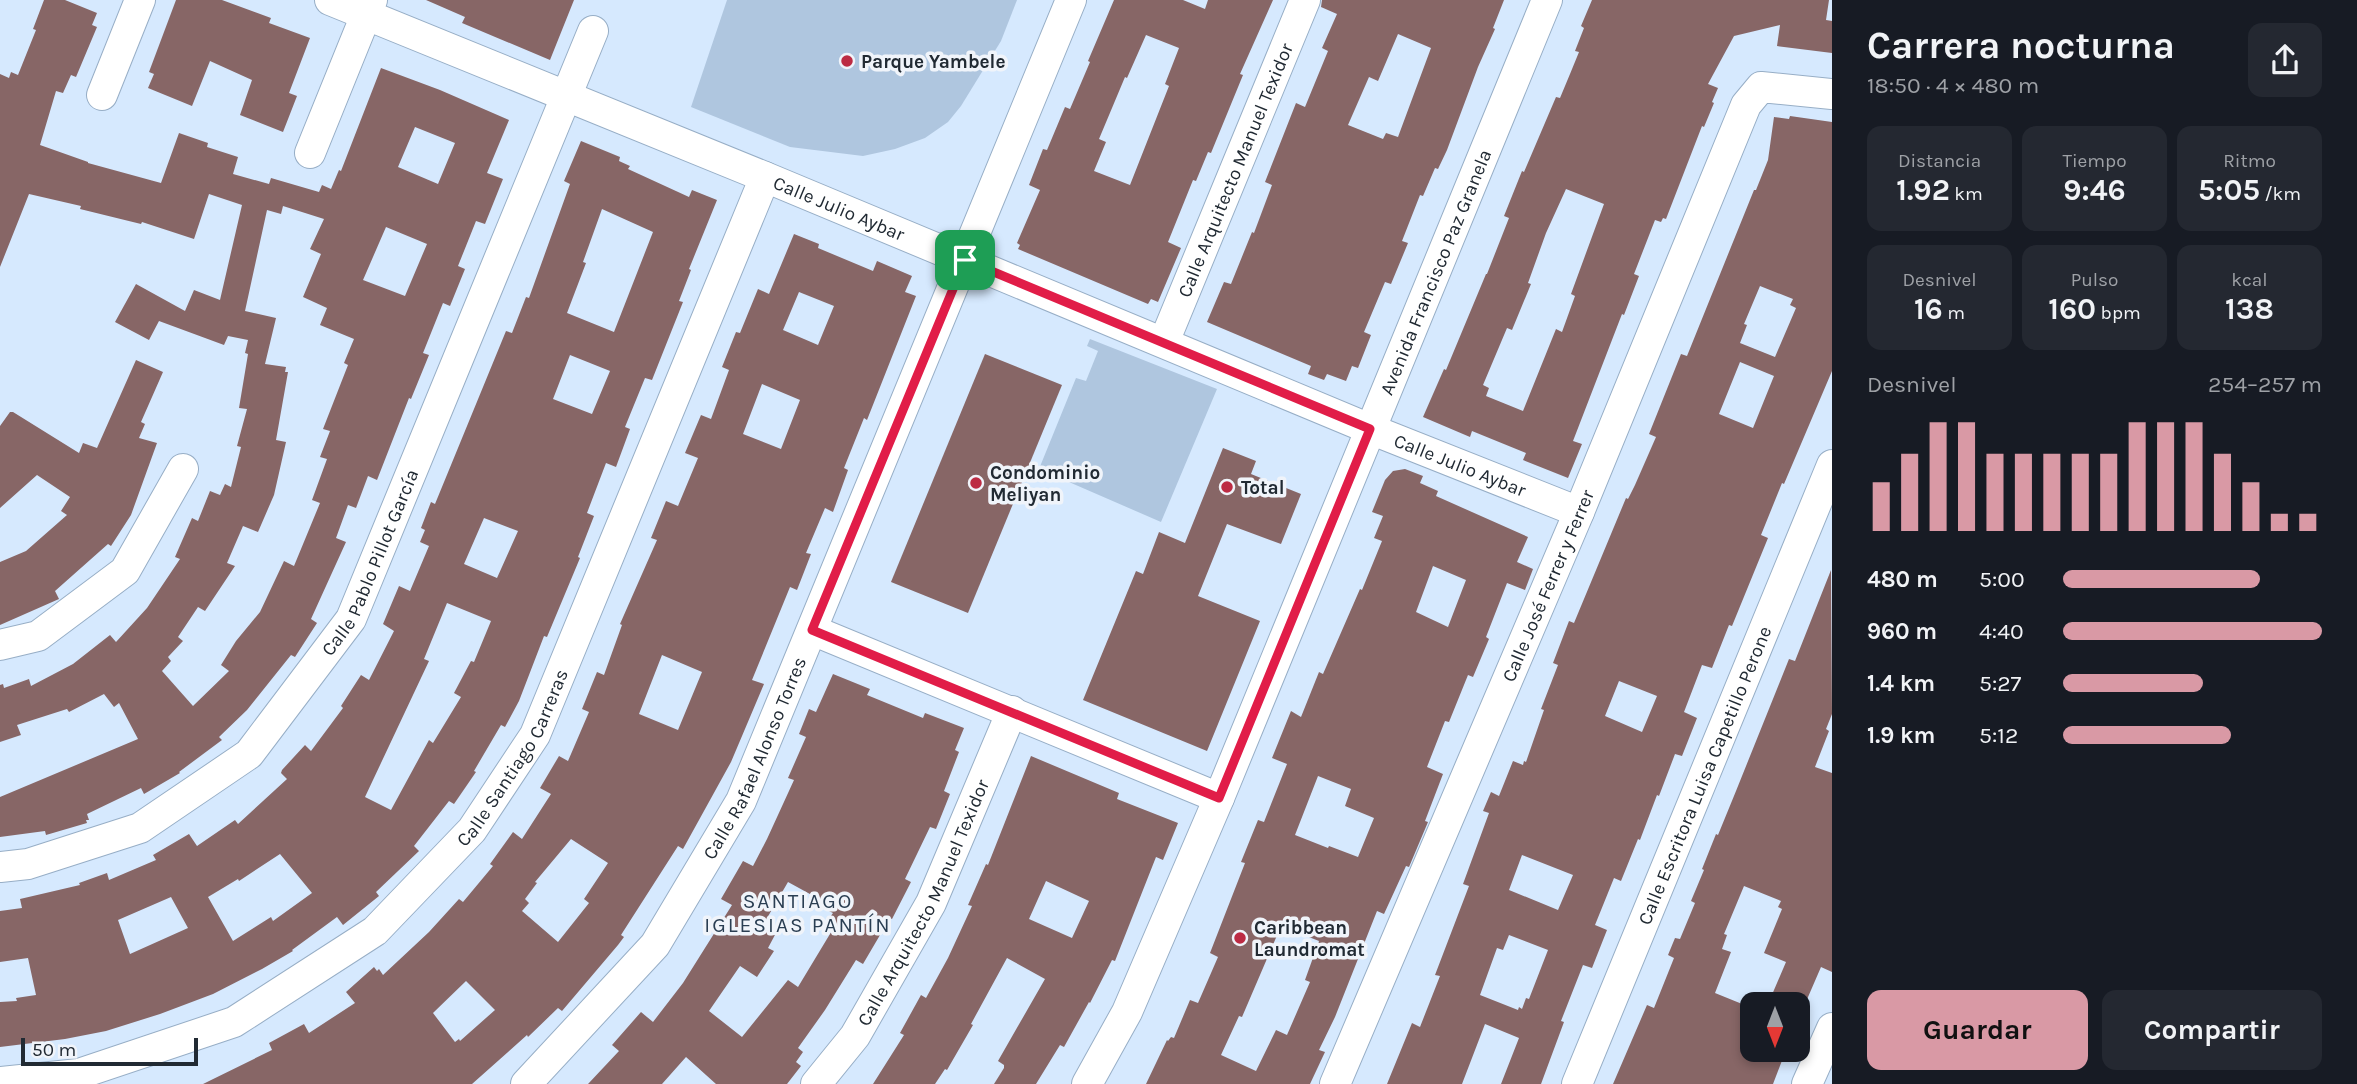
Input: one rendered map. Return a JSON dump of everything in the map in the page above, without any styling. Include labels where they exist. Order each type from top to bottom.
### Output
[{"type":"street","points":[[102,94],[141,0]]},
{"type":"street","name":"Calle Julio Aybar","points":[[330,0],[369,8],[566,96],[1370,429],[1579,512]]},
{"type":"street","name":"Calle Rafael Alonso Torres","points":[[526,1084],[655,945],[741,801],[1071,0]]},
{"type":"street","name":"Calle Arquitecto Manuel Texidor","points":[[1164,342],[1305,0]]},
{"type":"street","name":"Avenida Francisco Paz Granela","points":[[1087,1084],[1127,1012],[1219,798],[1547,0]]},
{"type":"street","points":[[310,153],[369,8]]},
{"type":"street","name":"Calle Pablo Pillot García","points":[[0,867],[28,864],[140,828],[249,754],[351,619],[593,31]]},
{"type":"street","name":"Calle José Ferrer y Ferrer","points":[[1335,1084],[1579,512],[1746,105],[1761,87],[1832,94]]},
{"type":"street","name":"Calle Santiago Carreras","points":[[0,1082],[79,1074],[234,1022],[374,931],[472,830],[535,735],[765,177]]},
{"type":"street","name":"Calle Escritora Luisa Capetillo Perone","points":[[1577,1084],[1832,465]]},
{"type":"street","points":[[0,645],[38,636],[125,571],[183,469]]},
{"type":"street","points":[[812,630],[1219,798]]},
{"type":"street","name":"Calle Arquitecto Manuel Texidor","points":[[816,1084],[855,1035],[931,903],[1012,711]]},
{"type":"street","points":[[1807,1084],[1832,1031]]},
{"type":"shaded area","name":"Parque Yambele","points":[[727,0],[1017,0],[1001,41],[961,106],[948,122],[925,138],[895,149],[863,156],[790,147],[691,107]]},
{"type":"shaded area","points":[[1090,339],[1217,389],[1161,522],[1039,469],[1076,378],[1086,381],[1098,351],[1087,346]]},
{"type":"building","points":[[44,0],[65,0],[97,13],[92,25],[97,27],[76,77],[71,75],[63,93],[56,91],[40,145],[88,163],[161,183],[179,133],[208,143],[207,147],[238,157],[233,174],[269,184],[271,178],[319,192],[322,185],[331,189],[339,170],[341,171],[381,68],[509,120],[487,173],[503,179],[485,224],[476,221],[458,266],[465,269],[450,306],[443,303],[423,353],[429,355],[377,480],[368,476],[356,508],[348,505],[336,538],[346,542],[311,619],[317,623],[295,657],[291,655],[247,710],[219,737],[222,740],[180,773],[144,794],[141,788],[87,814],[87,823],[46,835],[45,831],[0,837],[0,797],[138,739],[119,703],[114,707],[104,694],[69,712],[67,709],[17,725],[21,735],[0,742],[0,685],[3,684],[4,688],[29,679],[31,686],[73,664],[110,635],[116,642],[147,608],[180,559],[175,557],[192,518],[198,521],[210,491],[220,495],[225,484],[231,487],[241,447],[237,446],[247,409],[239,408],[248,340],[228,336],[224,345],[159,321],[149,340],[115,322],[136,284],[185,311],[194,290],[220,300],[242,205],[209,194],[194,239],[142,222],[141,224],[80,209],[81,206],[29,194],[0,267],[0,74],[9,78],[11,72],[18,75],[36,30],[33,29]],"holes":[[[415,127],[455,143],[438,184],[398,167]],[[283,206],[324,219],[310,249],[321,254],[303,297],[327,308],[320,325],[354,339],[344,363],[348,365],[323,429],[330,431],[320,457],[327,459],[312,500],[320,503],[294,566],[284,561],[260,612],[236,641],[221,665],[229,671],[193,706],[162,671],[171,661],[168,657],[183,641],[178,637],[198,607],[205,611],[235,566],[227,563],[243,526],[258,532],[274,495],[286,442],[276,440],[288,372],[285,372],[286,367],[265,364],[276,318],[245,311],[267,210],[281,214]],[[386,227],[427,244],[405,296],[363,280]]]},
{"type":"building","points":[[176,0],[222,0],[271,18],[269,23],[310,38],[289,93],[297,96],[283,132],[240,115],[252,80],[210,61],[192,106],[148,88],[154,74],[149,72]]},
{"type":"building","points":[[426,0],[574,0],[550,60],[462,23],[465,17]]},
{"type":"building","points":[[1114,0],[1183,0],[1205,9],[1208,0],[1273,0],[1240,74],[1243,75],[1211,153],[1208,152],[1196,181],[1193,180],[1168,242],[1181,248],[1158,302],[1151,299],[1148,304],[1018,249],[1020,245],[1017,243],[1040,190],[1029,185],[1043,149],[1047,150],[1065,107],[1070,109],[1090,62],[1088,61]],"holes":[[[1146,35],[1179,48],[1165,84],[1169,86],[1130,185],[1094,171],[1106,142],[1099,139]]]},
{"type":"building","points":[[1322,0],[1504,0],[1447,150],[1438,169],[1435,168],[1423,196],[1420,195],[1402,241],[1408,243],[1391,284],[1385,282],[1364,332],[1371,335],[1358,368],[1352,366],[1346,381],[1327,374],[1324,380],[1308,374],[1311,366],[1207,322],[1224,282],[1231,284],[1252,232],[1254,233],[1272,185],[1265,182],[1296,103],[1305,107],[1328,51],[1322,48],[1337,14],[1321,7]],"holes":[[[1398,34],[1431,48],[1398,137],[1386,133],[1383,139],[1348,125],[1369,77],[1378,81]]]},
{"type":"building","points":[[1592,0],[1829,0],[1826,20],[1832,21],[1832,53],[1777,46],[1780,25],[1734,36],[1708,84],[1718,88],[1712,102],[1714,103],[1704,127],[1702,126],[1666,219],[1663,218],[1661,222],[1655,220],[1634,274],[1639,276],[1573,441],[1582,444],[1568,478],[1523,460],[1526,453],[1472,431],[1470,437],[1423,417],[1487,274],[1509,218],[1504,216],[1522,171],[1524,172],[1556,97],[1560,98],[1579,52],[1575,51],[1584,28],[1581,26]],"holes":[[[1566,189],[1604,204],[1571,294],[1575,296],[1562,332],[1556,329],[1523,411],[1486,396],[1489,388],[1483,385],[1507,328],[1512,330],[1531,284],[1528,283],[1546,233]]]},
{"type":"building","points":[[1790,116],[1832,122],[1832,371],[1761,535],[1768,538],[1732,626],[1729,625],[1712,668],[1702,665],[1684,712],[1697,718],[1682,756],[1675,754],[1621,881],[1614,878],[1595,925],[1607,930],[1592,968],[1583,965],[1561,1021],[1564,1022],[1541,1084],[1501,1084],[1519,1038],[1485,1024],[1462,1084],[1387,1084],[1412,1023],[1420,1027],[1440,976],[1435,975],[1469,886],[1463,884],[1489,813],[1483,811],[1491,792],[1499,796],[1513,761],[1523,765],[1524,761],[1526,762],[1544,710],[1541,709],[1558,665],[1553,663],[1569,621],[1574,623],[1626,498],[1628,499],[1635,485],[1656,437],[1649,434],[1681,354],[1687,356],[1768,160],[1774,117],[1789,119]],"holes":[[[1760,286],[1793,299],[1790,305],[1796,308],[1775,357],[1740,343],[1747,325],[1744,324]],[[1740,362],[1774,376],[1753,428],[1719,414]],[[1619,681],[1657,696],[1642,732],[1605,716]],[[1522,855],[1573,875],[1558,910],[1509,890]],[[1509,935],[1548,950],[1529,999],[1526,998],[1522,1009],[1519,1007],[1518,1010],[1480,995],[1497,948],[1503,950]]]},
{"type":"building","points":[[581,141],[620,157],[619,161],[630,166],[628,169],[689,197],[692,190],[717,200],[689,269],[691,270],[679,301],[683,302],[652,380],[645,378],[625,427],[630,429],[616,467],[606,463],[587,513],[594,516],[578,557],[580,558],[547,637],[544,636],[519,701],[505,727],[501,725],[474,771],[476,772],[454,804],[449,801],[414,846],[419,851],[376,892],[379,896],[343,925],[337,917],[293,951],[262,969],[213,994],[160,1014],[106,1031],[0,1047],[0,1002],[17,1001],[16,998],[36,995],[28,958],[0,962],[0,911],[22,908],[20,899],[80,885],[79,883],[107,873],[109,880],[156,860],[153,855],[189,834],[197,846],[235,820],[238,824],[287,779],[281,773],[282,770],[305,745],[311,751],[343,708],[341,706],[361,675],[369,680],[394,631],[383,624],[399,586],[410,591],[429,546],[420,542],[425,530],[421,528],[431,502],[435,504],[506,331],[512,333],[526,297],[529,298],[570,184],[564,181]],"holes":[[[602,209],[653,232],[614,332],[567,313],[586,263],[583,262]],[[570,355],[610,371],[592,414],[553,399]],[[484,518],[518,531],[497,578],[464,564]],[[447,603],[491,621],[474,662],[471,661],[454,693],[461,697],[433,743],[429,740],[391,810],[365,797],[429,661],[424,659]],[[280,854],[312,893],[273,921],[271,917],[233,941],[208,897],[238,879],[239,881]],[[171,897],[188,928],[130,954],[118,920]]]},
{"type":"building","points":[[794,234],[819,244],[818,248],[873,271],[877,261],[912,276],[905,292],[916,296],[867,420],[864,418],[844,468],[848,470],[833,512],[825,508],[806,553],[811,554],[797,590],[790,587],[752,680],[764,684],[731,762],[683,849],[678,846],[621,935],[624,937],[562,1011],[558,1008],[472,1084],[203,1084],[272,1050],[269,1043],[304,1024],[309,1033],[355,1003],[346,992],[374,967],[383,975],[429,932],[459,899],[463,902],[493,866],[490,864],[513,832],[522,839],[551,794],[540,788],[559,756],[568,761],[589,712],[582,709],[597,672],[604,675],[622,625],[620,624],[657,540],[651,538],[666,501],[678,506],[698,458],[685,453],[701,415],[711,419],[729,370],[722,367],[736,332],[740,333],[758,289],[769,294]],"holes":[[[799,292],[834,306],[818,345],[783,330]],[[762,384],[800,400],[781,449],[743,434]],[[662,655],[702,672],[678,730],[639,714]],[[571,839],[608,863],[584,899],[589,903],[558,942],[522,911],[529,903],[525,899],[537,883],[535,882]],[[466,981],[495,1010],[460,1041],[459,1039],[455,1042],[433,1013]]]},
{"type":"building","name":"Condominio Meliyan","points":[[985,354],[1062,385],[968,613],[891,582]]},
{"type":"building","points":[[136,360],[163,372],[141,422],[145,424],[139,438],[157,443],[131,515],[111,546],[108,544],[55,591],[59,599],[0,625],[0,562],[26,551],[67,515],[61,511],[70,497],[37,475],[0,508],[0,426],[10,412],[13,412],[79,453],[83,443],[97,448]]},
{"type":"building","points":[[1223,448],[1256,461],[1251,474],[1301,494],[1281,544],[1227,524],[1198,596],[1260,621],[1207,751],[1083,700],[1136,571],[1143,574],[1159,532],[1185,543]]},
{"type":"building","points":[[1405,469],[1423,476],[1420,483],[1438,491],[1436,496],[1528,537],[1517,562],[1533,569],[1525,590],[1507,583],[1486,637],[1489,639],[1473,677],[1468,675],[1449,722],[1445,721],[1427,767],[1443,774],[1425,821],[1428,822],[1409,867],[1406,866],[1384,914],[1377,911],[1319,1050],[1325,1052],[1310,1084],[1146,1084],[1167,1040],[1174,1038],[1190,1000],[1198,1003],[1218,957],[1210,953],[1245,863],[1241,862],[1258,820],[1264,822],[1287,764],[1272,758],[1291,711],[1301,717],[1319,672],[1323,674],[1360,589],[1362,590],[1382,541],[1374,538],[1383,516],[1372,512],[1385,480],[1393,471]],"holes":[[[1433,566],[1466,580],[1448,627],[1416,612]],[[1318,776],[1351,789],[1345,806],[1374,818],[1358,857],[1295,835]],[[1281,926],[1319,941],[1305,980],[1310,982],[1287,1035],[1276,1030],[1256,1071],[1221,1055],[1239,1016],[1242,1017]]]},
{"type":"building","points":[[1831,570],[1832,714],[1826,729],[1829,731],[1815,767],[1832,773],[1832,972],[1821,967],[1810,992],[1773,992],[1786,962],[1764,953],[1782,909],[1778,907],[1781,901],[1744,886],[1724,934],[1727,935],[1722,949],[1731,952],[1715,993],[1740,1003],[1740,1062],[1781,1062],[1773,1084],[1613,1084],[1647,1005],[1654,1008],[1674,958],[1668,955],[1675,938],[1680,939],[1695,903],[1691,901],[1716,834],[1718,835],[1789,659],[1795,661]]},
{"type":"building","points":[[833,674],[870,689],[867,695],[923,718],[925,713],[964,728],[955,750],[959,752],[944,791],[950,794],[936,829],[930,827],[905,879],[911,882],[892,919],[890,918],[863,964],[856,960],[798,1048],[803,1052],[796,1062],[801,1066],[787,1084],[716,1084],[686,1057],[662,1084],[588,1084],[619,1051],[612,1045],[641,1012],[653,1022],[683,983],[732,905],[721,899],[743,861],[753,866],[767,839],[794,780],[788,778],[806,737],[799,734],[809,709],[816,712]],"holes":[[[788,882],[830,905],[827,910],[833,913],[828,920],[836,924],[798,987],[788,980],[742,1037],[709,1011],[740,966],[757,977],[774,951],[768,948],[776,933],[763,925]]]},
{"type":"building","points":[[1031,756],[1119,793],[1117,799],[1178,823],[1163,860],[1156,857],[1115,961],[1112,960],[1064,1047],[1060,1045],[1036,1084],[994,1084],[1004,1068],[998,1061],[1045,979],[1007,958],[971,1024],[973,1025],[947,1070],[945,1069],[935,1084],[873,1084],[904,1035],[900,1033],[921,995],[926,998],[948,958],[972,906],[968,905],[986,864],[988,865]],"holes":[[[1046,881],[1089,901],[1072,938],[1029,919]]]},
{"type":"place","name":"Parque Yambele","points":[[847,61]]},
{"type":"place","name":"Condominio Meliyan","points":[[976,483]]},
{"type":"place","name":"Total","points":[[1227,487]]},
{"type":"place","name":"Caribbean Laundromat","points":[[1240,938]]},
{"type":"district","name":"SANTIAGO IGLESIAS PANTÍN","points":[[798,913]]},
{"type":"route","points":[[965,260],[1370,429],[1219,798],[812,630],[965,260]]}]
